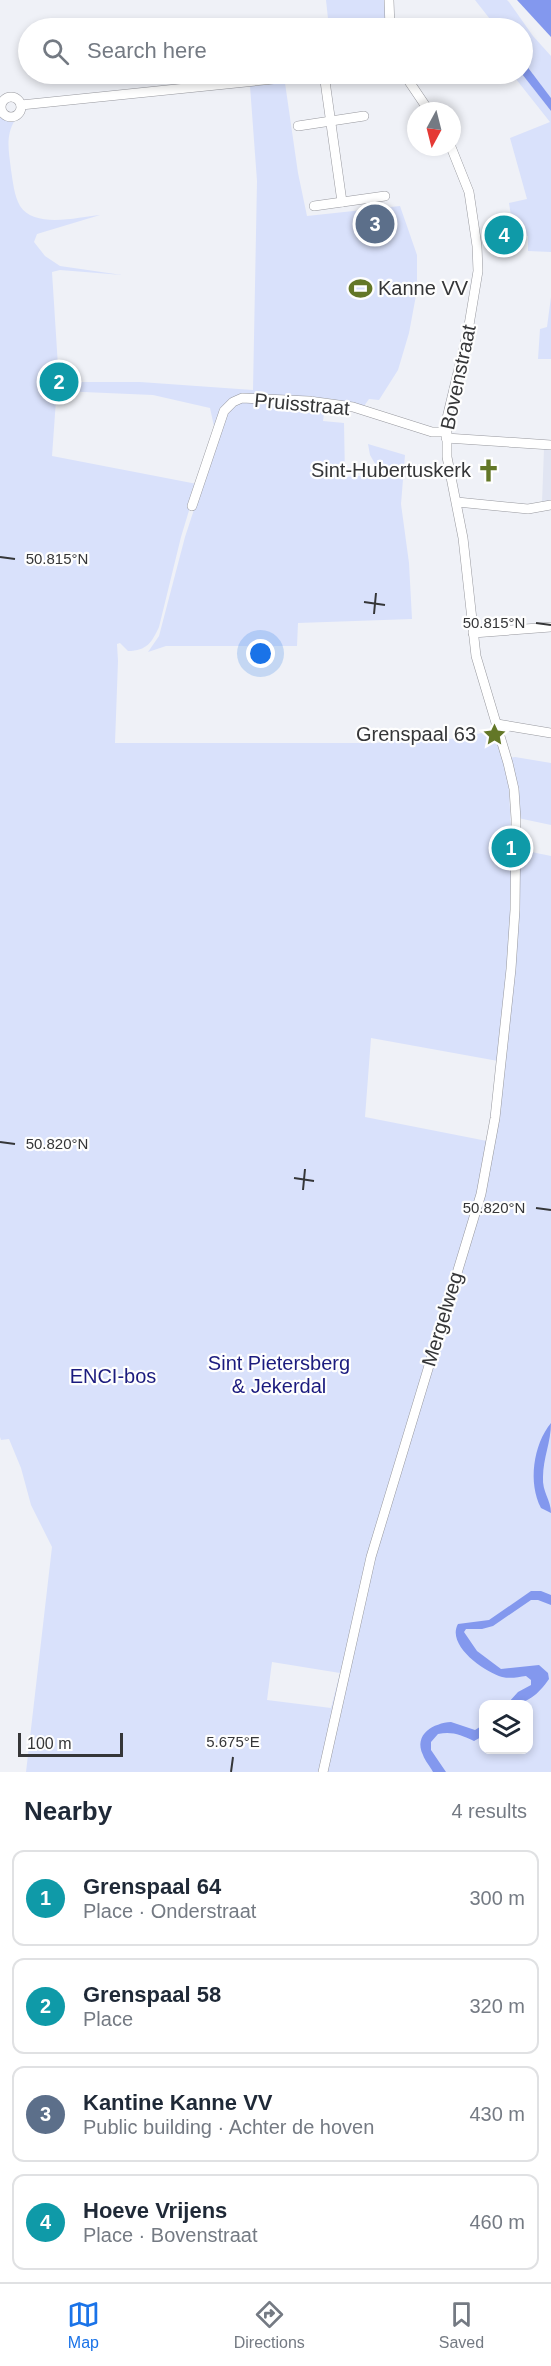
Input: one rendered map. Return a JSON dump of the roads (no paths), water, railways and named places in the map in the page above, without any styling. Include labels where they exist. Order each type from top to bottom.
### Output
[{"type":"street","points":[[388,0],[389,18]]},
{"type":"street","points":[[21,105],[226,84]]},
{"type":"street","points":[[325,84],[342,202]]},
{"type":"street","points":[[411,84],[423,102]]},
{"type":"street","points":[[298,126],[364,116]]},
{"type":"street","name":"Bovenstraat","points":[[455,156],[469,192],[477,246],[478,271],[472,311],[449,406],[446,435],[463,538],[473,633],[482,680],[496,724]]},
{"type":"street","points":[[314,206],[385,196]]},
{"type":"street","name":"Pruisstraat","points":[[192,506],[224,411],[233,402],[242,399],[309,401],[353,407],[446,435],[551,446]]},
{"type":"street","points":[[457,502],[528,509],[551,505]]},
{"type":"street","points":[[473,633],[551,627]]},
{"type":"street","points":[[496,724],[551,733]]},
{"type":"street","name":"Mergelweg","points":[[323,1772],[371,1557],[481,1194],[489,1158],[511,969],[515,910],[514,789],[496,724]]},
{"type":"water","points":[[517,0],[551,0],[551,37]]},
{"type":"water","points":[[533,74],[551,98],[551,111],[530,84],[533,84]]},
{"type":"water","points":[[551,1423],[543,1477],[551,1513],[541,1508],[537,1498],[534,1464],[540,1442]]},
{"type":"water","points":[[531,1591],[541,1591],[551,1595],[551,1605],[531,1600],[493,1626],[466,1629],[464,1632],[477,1651],[501,1669],[539,1665],[548,1673],[549,1679],[527,1700],[511,1700],[518,1692],[531,1685],[531,1680],[526,1676],[502,1677],[486,1670],[462,1649],[457,1640],[458,1624],[489,1620]]},
{"type":"water","points":[[451,1722],[475,1730],[479,1728],[479,1738],[474,1741],[456,1734],[438,1734],[431,1742],[431,1750],[446,1772],[433,1772],[423,1755],[421,1741],[432,1727]]},
{"type":"place","name":"Kantine Kanne VV","points":[[375,224]]},
{"type":"place","name":"Hoeve Vrijens","points":[[504,235]]},
{"type":"place","name":"Kanne VV","points":[[360,288]]},
{"type":"place","name":"Grenspaal 58","points":[[59,382]]},
{"type":"place","name":"Sint-Hubertuskerk","points":[[489,470]]},
{"type":"place","name":"Grenspaal 63","points":[[494,734]]},
{"type":"place","name":"Grenspaal 64","points":[[511,848]]},
{"type":"park label","name":"Sint Pietersberg & Jekerdal","points":[[279,1374]]},
{"type":"park label","name":"ENCI-bos","points":[[113,1376]]}]
